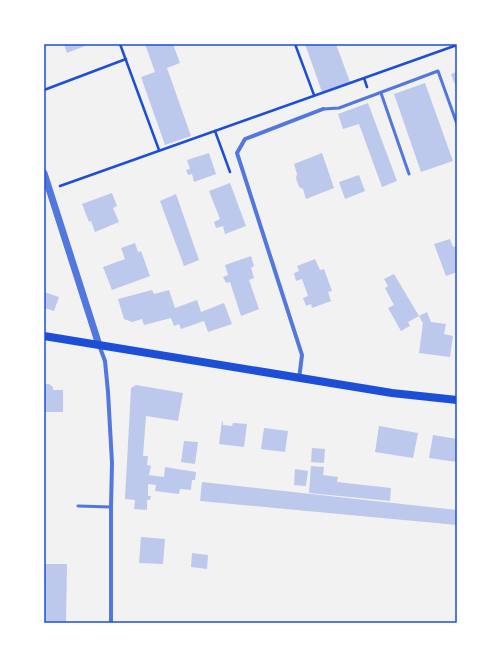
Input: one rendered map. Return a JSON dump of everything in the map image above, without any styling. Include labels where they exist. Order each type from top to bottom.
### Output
[{"type":"main road","points":[[44,336],[392,394],[457,400]]},
{"type":"street","points":[[299,379],[302,355],[237,153],[245,139],[323,109]]},
{"type":"street","points":[[44,173],[105,361],[112,463],[111,623]]},
{"type":"lane","points":[[323,109],[339,108],[438,72],[457,124]]},
{"type":"lane","points":[[381,93],[409,174]]},
{"type":"lane","points":[[78,506],[111,507]]},
{"type":"path","points":[[120,44],[159,150]]},
{"type":"path","points":[[295,44],[314,95]]},
{"type":"path","points":[[59,186],[457,45]]},
{"type":"path","points":[[44,90],[126,59]]},
{"type":"building","points":[[64,44],[90,44],[67,53]]},
{"type":"building","points":[[145,44],[173,44],[180,63],[167,68],[191,136],[165,145],[141,77],[155,72]]},
{"type":"building","points":[[305,44],[336,44],[350,82],[322,92]]},
{"type":"building","points":[[457,72],[457,90],[451,74]]},
{"type":"building","points":[[425,83],[453,161],[421,172],[394,94]]},
{"type":"building","points":[[368,103],[397,181],[382,187],[359,124],[343,129],[338,114]]},
{"type":"building","points":[[209,153],[216,174],[194,182],[192,174],[188,175],[186,170],[190,169],[187,160]]},
{"type":"building","points":[[322,153],[334,188],[306,199],[303,189],[299,187],[294,164]]},
{"type":"building","points":[[359,175],[365,191],[345,199],[339,182]]},
{"type":"building","points":[[230,183],[246,226],[225,234],[223,226],[216,228],[214,222],[220,219],[209,191]]},
{"type":"building","points":[[112,193],[117,206],[113,208],[119,222],[95,232],[91,221],[89,222],[82,204]]},
{"type":"building","points":[[176,194],[199,260],[184,266],[160,201]]},
{"type":"building","points":[[450,239],[453,247],[457,246],[457,272],[446,276],[434,244]]},
{"type":"building","points":[[135,243],[138,252],[141,251],[150,276],[112,290],[103,267],[125,259],[121,248]]},
{"type":"building","points":[[251,256],[254,266],[251,268],[254,278],[249,280],[259,309],[241,316],[230,282],[226,283],[223,277],[228,275],[225,265]]},
{"type":"building","points":[[315,259],[320,270],[324,269],[332,291],[328,292],[331,301],[312,308],[311,304],[306,306],[303,298],[308,296],[302,279],[296,281],[294,273],[299,271],[297,266]]},
{"type":"building","points":[[394,274],[419,316],[408,322],[410,326],[401,331],[388,308],[394,305],[385,288],[388,286],[384,279]]},
{"type":"building","points":[[152,290],[154,294],[169,290],[175,308],[197,300],[201,312],[224,303],[232,324],[208,332],[204,321],[181,329],[179,324],[174,326],[171,318],[144,325],[142,319],[132,322],[124,319],[118,299]]},
{"type":"building","points":[[44,292],[59,297],[54,311],[44,308]]},
{"type":"building","points":[[427,312],[431,322],[446,324],[444,334],[453,336],[450,357],[419,353],[423,323],[419,316]]},
{"type":"building","points":[[44,384],[49,384],[53,387],[53,390],[63,390],[63,412],[44,412]]},
{"type":"building","points":[[136,385],[183,393],[178,421],[146,416],[143,456],[148,456],[147,465],[151,466],[149,475],[164,477],[165,467],[196,472],[195,480],[192,480],[191,490],[180,489],[179,494],[155,491],[156,485],[148,484],[148,496],[151,496],[150,500],[147,500],[147,510],[134,509],[135,500],[125,499],[131,388]]},
{"type":"building","points":[[222,421],[223,425],[232,426],[233,423],[247,424],[244,447],[219,444]]},
{"type":"building","points":[[379,426],[418,433],[413,458],[375,452]]},
{"type":"building","points":[[264,428],[288,431],[285,452],[261,449]]},
{"type":"building","points":[[433,435],[457,439],[457,462],[429,458]]},
{"type":"building","points":[[184,441],[198,442],[195,464],[181,462]]},
{"type":"building","points":[[312,448],[325,449],[324,463],[311,462]]},
{"type":"building","points":[[311,466],[324,467],[323,475],[338,477],[337,482],[391,488],[390,501],[309,493]]},
{"type":"building","points":[[295,469],[308,471],[306,486],[294,485]]},
{"type":"building","points":[[202,482],[457,510],[457,525],[200,501]]},
{"type":"building","points":[[141,537],[165,539],[163,564],[139,563]]},
{"type":"building","points":[[192,553],[208,555],[207,569],[191,567]]},
{"type":"building","points":[[44,564],[67,564],[66,623],[44,623]]}]
